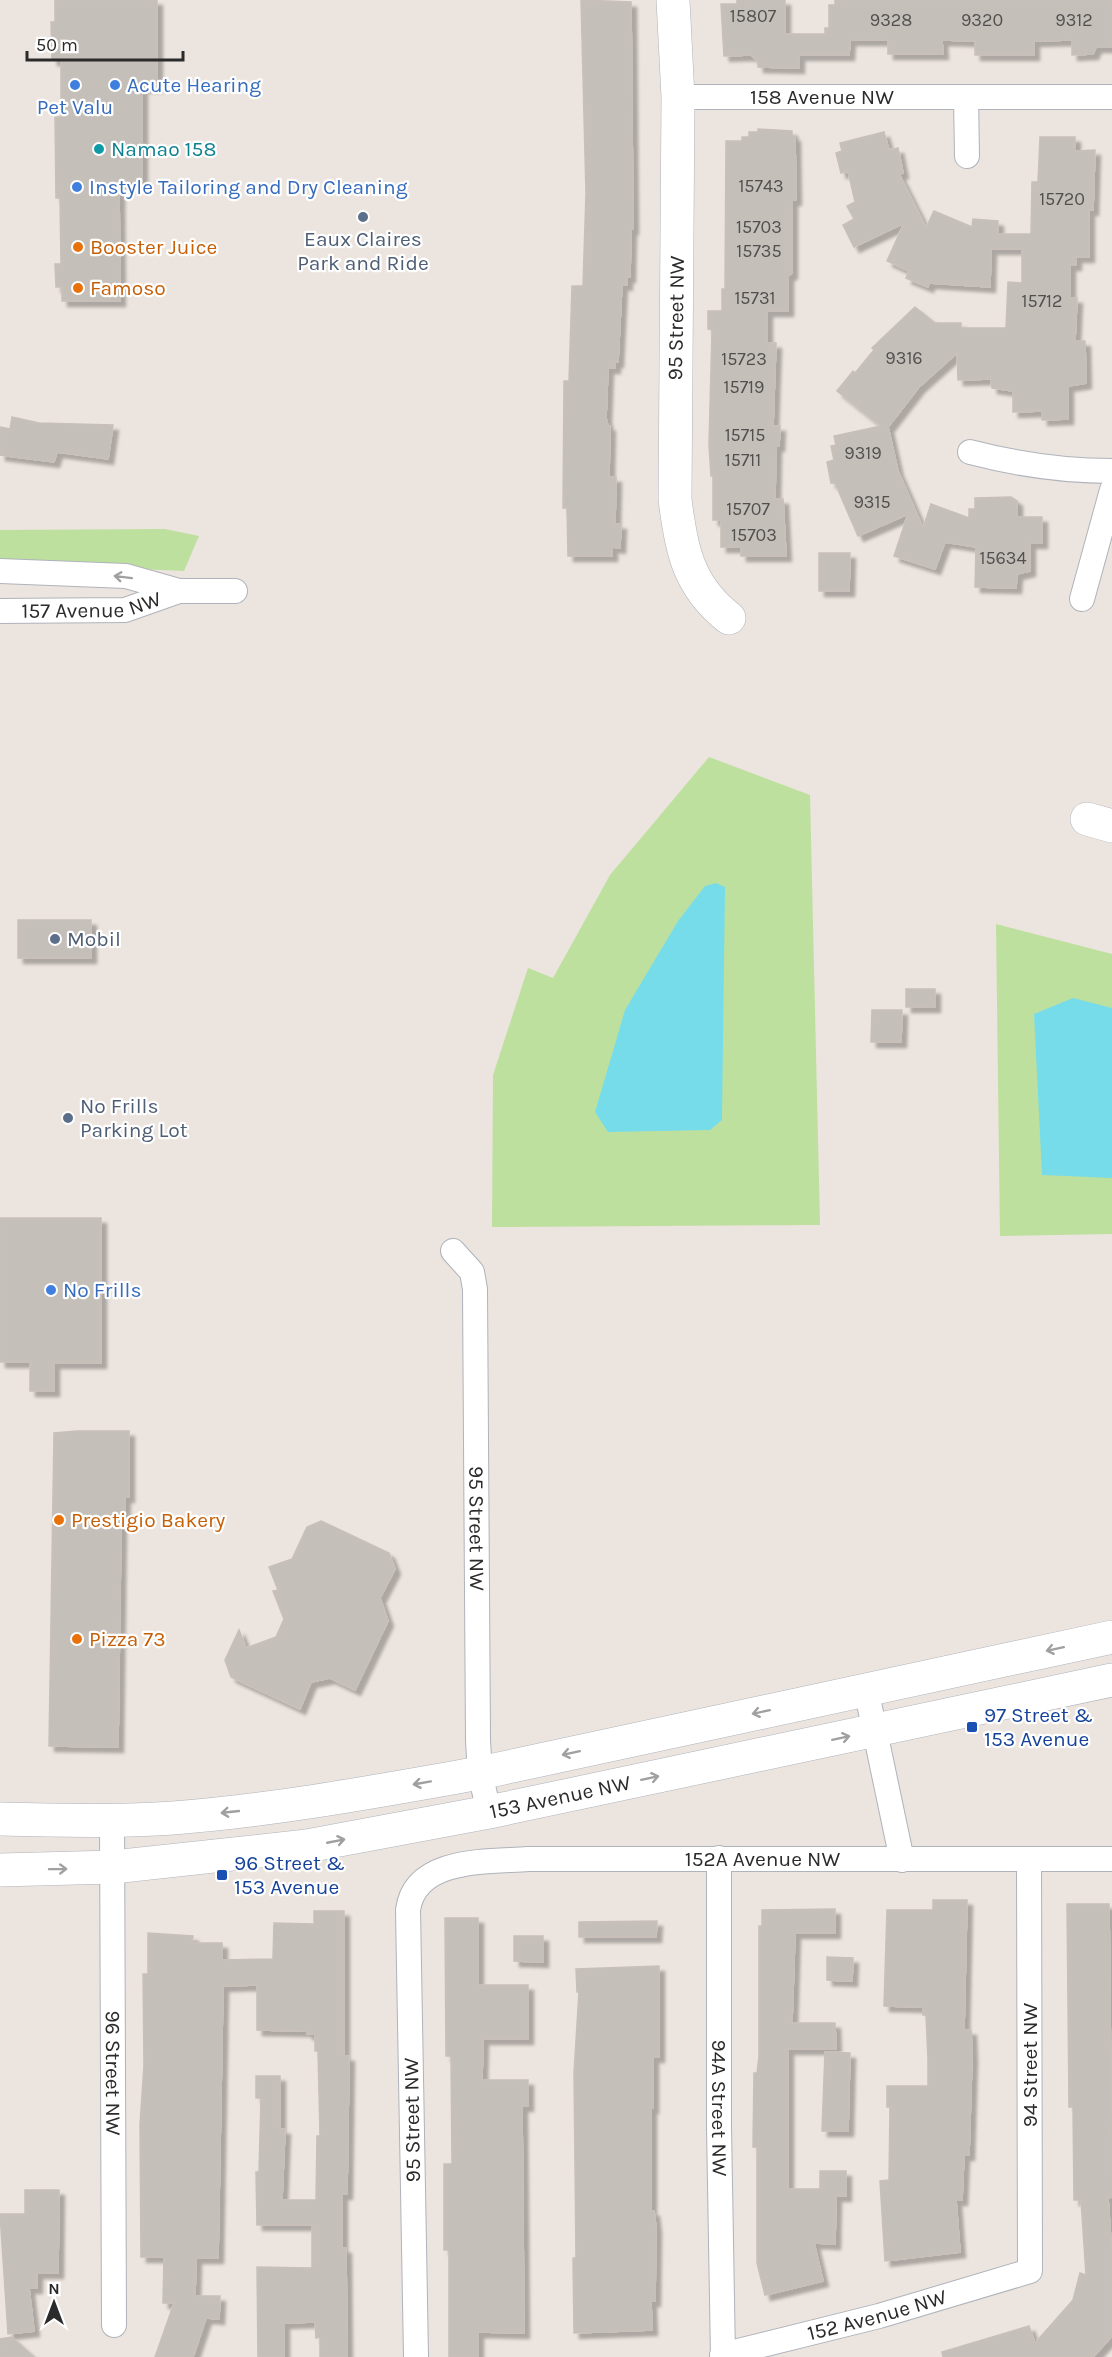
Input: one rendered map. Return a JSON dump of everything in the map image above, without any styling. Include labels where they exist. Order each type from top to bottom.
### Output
[{"type":"main road","name":"95 Street NW","points":[[673,0],[678,97],[675,499],[678,529],[690,572],[705,595],[729,618]]},
{"type":"main road","name":"153 Avenue NW","points":[[0,1819],[112,1821],[172,1818],[269,1807],[480,1773],[1112,1637]]},
{"type":"main road","name":"153 Avenue NW","points":[[0,1870],[113,1867],[267,1852],[489,1812],[1112,1680]]},
{"type":"street","name":"158 Avenue NW","points":[[678,97],[1112,97]]},
{"type":"street","points":[[966,97],[967,156]]},
{"type":"street","points":[[970,452],[1005,461],[1082,471],[1112,471]]},
{"type":"street","points":[[1082,599],[1112,490]]},
{"type":"street","name":"157 Avenue NW","points":[[0,571],[126,576],[179,591],[235,591]]},
{"type":"street","name":"157 Avenue NW","points":[[0,611],[125,610],[179,591]]},
{"type":"street","name":"95 Street NW","points":[[453,1251],[472,1272],[475,1289],[480,1773],[489,1812]]},
{"type":"street","points":[[866,1689],[902,1860]]},
{"type":"street","name":"96 Street NW","points":[[112,1821],[114,2325]]},
{"type":"street","name":"152A Avenue NW","points":[[417,1885],[436,1871],[495,1861],[562,1858],[1112,1859]]},
{"type":"street","name":"94A Street NW","points":[[720,1858],[719,2126],[723,2356]]},
{"type":"street","name":"94 Street NW","points":[[1029,1859],[1030,2271]]},
{"type":"street","name":"95 Street NW","points":[[416,2357],[408,1910],[410,1899],[417,1885]]},
{"type":"street","name":"152 Avenue NW","points":[[723,2356],[879,2316],[1030,2271]]},
{"type":"green space","points":[[165,529],[199,536],[184,571],[27,564],[0,560],[0,530]]},
{"type":"green space","points":[[709,757],[810,795],[820,1225],[492,1227],[493,1075],[528,968],[553,978],[610,875]]},
{"type":"green space","points":[[996,924],[1112,954],[1112,1234],[1000,1236]]},
{"type":"water","points":[[716,883],[725,887],[722,1120],[710,1130],[608,1132],[595,1112],[625,1010],[678,921],[705,886]]},
{"type":"water","points":[[1073,998],[1112,1008],[1112,1178],[1042,1175],[1034,1014]]},
{"type":"building","name":"Namao 158","points":[[55,0],[157,0],[157,87],[142,87],[142,181],[119,181],[120,301],[62,301],[62,287],[56,287],[55,264],[61,264],[60,198],[56,198],[55,117],[61,117],[61,60],[52,60],[51,22],[55,22]]},
{"type":"building","points":[[581,0],[631,2],[633,229],[631,229],[630,277],[627,277],[627,285],[622,284],[618,362],[615,362],[615,368],[608,368],[606,418],[610,426],[609,477],[616,477],[615,524],[621,524],[620,548],[612,547],[612,556],[568,556],[567,508],[563,508],[564,381],[569,381],[572,286],[583,286],[586,193]]},
{"type":"building","points":[[737,0],[785,0],[785,34],[825,34],[825,28],[829,28],[829,5],[835,5],[835,0],[1112,0],[1112,47],[1096,47],[1093,54],[1072,55],[1072,40],[1034,41],[1034,55],[975,55],[975,41],[942,40],[943,54],[888,54],[888,40],[850,40],[849,55],[799,55],[799,68],[758,67],[758,62],[751,55],[724,56],[721,4],[737,4]]},
{"type":"building","points":[[758,129],[792,131],[792,136],[795,136],[796,200],[792,200],[792,273],[788,276],[788,311],[767,311],[767,343],[776,343],[773,426],[780,426],[779,446],[776,446],[775,499],[783,499],[786,556],[741,556],[741,547],[721,547],[721,520],[713,520],[713,476],[711,476],[709,445],[712,330],[708,329],[708,311],[722,311],[722,289],[725,289],[726,141],[742,141],[742,137],[749,137],[749,132],[758,132]]},
{"type":"building","points":[[884,132],[889,150],[898,148],[903,173],[899,174],[926,228],[934,211],[972,227],[973,219],[998,221],[998,234],[1031,234],[1032,182],[1038,182],[1040,137],[1075,137],[1075,151],[1095,150],[1093,210],[1089,210],[1089,257],[1076,257],[1076,265],[1070,265],[1070,298],[1077,298],[1075,341],[1085,341],[1086,383],[1068,386],[1068,419],[1042,420],[1042,411],[1013,412],[1013,391],[992,388],[991,379],[958,380],[957,353],[919,387],[888,427],[898,471],[923,528],[931,504],[969,518],[969,509],[975,509],[975,498],[1011,497],[1017,501],[1017,517],[1042,517],[1042,543],[1030,543],[1030,571],[1017,574],[1016,588],[975,587],[976,547],[945,542],[935,569],[894,556],[908,514],[858,536],[835,483],[831,483],[827,462],[834,460],[831,446],[836,445],[834,436],[881,426],[837,391],[874,350],[872,348],[915,307],[935,323],[961,323],[961,328],[1006,328],[1008,282],[1022,283],[1022,249],[991,249],[990,287],[929,283],[928,287],[906,278],[909,271],[887,261],[904,223],[854,247],[843,225],[854,219],[847,206],[855,202],[848,171],[841,173],[836,153],[842,151],[840,143]]},
{"type":"building","points":[[12,417],[39,423],[113,425],[108,459],[57,452],[54,462],[0,455],[0,427],[10,429]]},
{"type":"building","points":[[819,553],[850,553],[849,591],[819,591]]},
{"type":"building","name":"Mobil","points":[[18,920],[91,920],[91,958],[18,958]]},
{"type":"building","points":[[906,989],[935,989],[935,1007],[906,1007]]},
{"type":"building","points":[[872,1010],[902,1010],[901,1042],[871,1042]]},
{"type":"building","name":"No Frills","points":[[0,1218],[101,1218],[101,1363],[54,1363],[54,1391],[30,1391],[30,1362],[0,1362]]},
{"type":"building","points":[[129,1431],[129,1497],[125,1497],[124,1525],[121,1525],[118,1747],[49,1746],[54,1433]]},
{"type":"building","points":[[321,1521],[389,1553],[395,1569],[380,1598],[388,1621],[355,1690],[330,1678],[311,1682],[300,1709],[231,1677],[225,1660],[239,1630],[246,1648],[276,1637],[284,1619],[273,1591],[278,1590],[269,1567],[292,1559],[307,1527]]},
{"type":"building","points":[[933,1900],[967,1900],[964,2030],[971,2030],[972,2057],[969,2155],[964,2155],[962,2200],[956,2200],[960,2252],[885,2261],[880,2181],[889,2180],[890,2107],[887,2107],[887,2086],[928,2086],[926,2015],[923,2015],[923,2007],[884,2006],[887,1910],[933,1910]]},
{"type":"building","points":[[1067,1904],[1109,1904],[1112,2197],[1108,2198],[1112,2258],[1112,2336],[1093,2357],[943,2357],[942,2352],[1029,2326],[1035,2343],[1073,2300],[1080,2273],[1086,2275],[1081,2200],[1074,2200],[1073,2107],[1069,2107]]},
{"type":"building","points":[[835,1909],[835,1933],[795,1933],[792,2023],[835,2023],[836,2049],[788,2049],[788,2189],[820,2189],[820,2171],[846,2171],[846,2196],[836,2196],[835,2244],[814,2243],[823,2281],[765,2295],[757,2263],[757,2147],[753,2147],[754,2073],[757,2073],[759,2056],[759,1926],[762,1926],[762,1910]]},
{"type":"building","points":[[314,1911],[344,1911],[344,2056],[349,2056],[347,2194],[342,2194],[342,2248],[346,2248],[347,2357],[320,2357],[320,2337],[316,2338],[315,2322],[284,2323],[284,2357],[258,2357],[257,2267],[312,2268],[312,2225],[257,2225],[256,2172],[259,2172],[261,2098],[256,2098],[256,2076],[280,2076],[280,2129],[285,2129],[282,2200],[316,2200],[317,2136],[320,2136],[318,2051],[315,2051],[315,2034],[307,2034],[307,2031],[257,2030],[257,1985],[223,1986],[218,2258],[196,2258],[195,2296],[220,2296],[219,2319],[206,2318],[193,2357],[155,2357],[174,2303],[163,2303],[164,2257],[141,2257],[140,2125],[144,2065],[143,1974],[148,1974],[148,1933],[193,1936],[192,1943],[222,1943],[222,1960],[273,1959],[274,1923],[314,1924]]},
{"type":"building","points":[[445,1918],[478,1918],[478,1985],[528,1985],[528,2039],[483,2039],[482,2080],[528,2080],[528,2106],[522,2106],[524,2333],[478,2332],[478,2357],[449,2357],[449,2250],[444,2250],[444,2164],[452,2164],[451,2056],[446,2056]]},
{"type":"building","points":[[657,1921],[656,1937],[579,1937],[579,1922]]},
{"type":"building","points":[[514,1936],[543,1936],[543,1962],[514,1961]]},
{"type":"building","points":[[827,1957],[853,1958],[852,1981],[827,1980]]},
{"type":"building","points":[[659,1966],[659,2057],[653,2057],[653,2108],[651,2108],[651,2211],[654,2211],[656,2228],[655,2301],[651,2301],[652,2330],[574,2333],[573,2258],[576,2258],[574,2073],[579,1992],[577,1992],[576,1969]]},
{"type":"building","points":[[825,2052],[850,2053],[848,2131],[822,2131]]},
{"type":"building","points":[[25,2190],[59,2190],[58,2273],[37,2273],[37,2288],[29,2288],[34,2331],[8,2334],[0,2214],[25,2214]]},
{"type":"building","points":[[12,2337],[34,2357],[0,2357],[0,2339]]},
{"type":"place","name":"Pet Valu","points":[[75,85]]},
{"type":"place","name":"Acute Hearing","points":[[115,85]]},
{"type":"place","name":"Namao 158","points":[[99,149]]},
{"type":"place","name":"Instyle Tailoring and Dry Cleaning","points":[[77,187]]},
{"type":"place","name":"Eaux Claires Park and Ride","points":[[363,217]]},
{"type":"place","name":"Booster Juice","points":[[78,247]]},
{"type":"place","name":"Famoso","points":[[78,288]]},
{"type":"place","name":"Mobil","points":[[55,939]]},
{"type":"place","name":"No Frills Parking Lot","points":[[68,1118]]},
{"type":"place","name":"No Frills","points":[[51,1290]]},
{"type":"place","name":"Prestigio Bakery","points":[[59,1520]]},
{"type":"place","name":"Pizza 73","points":[[77,1639]]},
{"type":"place","name":"97 Street & 153 Avenue","points":[[972,1727]]},
{"type":"place","name":"96 Street & 153 Avenue","points":[[222,1875]]}]
